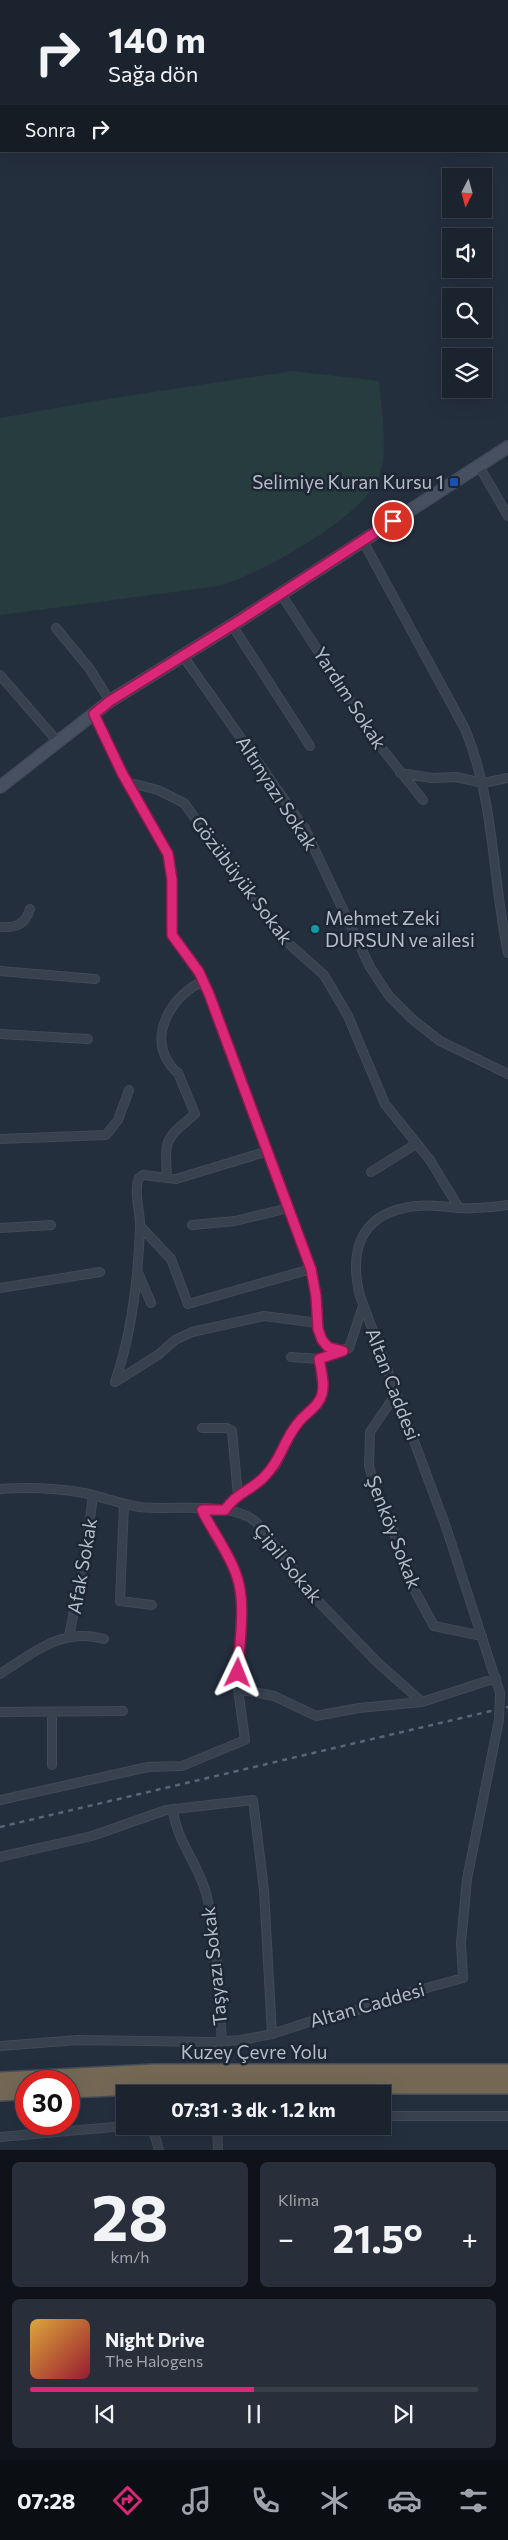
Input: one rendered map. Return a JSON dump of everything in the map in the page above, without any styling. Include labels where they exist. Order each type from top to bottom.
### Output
[{"type":"highway","name":"Kuzey Çevre Yolu","points":[[0,2080],[154,2072],[508,2072]]},
{"type":"highway","name":"Kuzey Çevre Yolu","points":[[80,2090],[159,2086],[508,2086]]},
{"type":"highway","points":[[0,2093],[15,2092]]},
{"type":"street","points":[[0,787],[110,701],[282,594],[508,447]]},
{"type":"street","points":[[479,466],[508,516]]},
{"type":"street","points":[[363,541],[465,729],[483,783],[491,840],[497,866],[500,915],[508,953]]},
{"type":"street","name":"Yardım Sokak","points":[[282,594],[380,746],[422,800]]},
{"type":"street","points":[[232,625],[310,746]]},
{"type":"street","points":[[56,628],[89,668],[110,701]]},
{"type":"street","name":"Altınyazı Sokak","points":[[183,656],[305,829],[370,968],[382,987],[400,1008],[430,1034],[450,1047],[508,1074]]},
{"type":"street","points":[[0,675],[58,742]]},
{"type":"street","points":[[94,714],[127,782],[170,862],[172,935],[204,981],[239,1079],[289,1208],[311,1269],[320,1335],[326,1345],[335,1351],[343,1351]]},
{"type":"street","points":[[400,773],[432,778],[456,777],[483,783],[508,778]]},
{"type":"street","name":"Gözübüyük Sokak","points":[[127,782],[158,790],[184,803],[280,936],[324,975],[348,1016],[385,1104],[430,1160],[459,1208]]},
{"type":"street","points":[[0,927],[12,928],[22,924],[27,919],[30,909]]},
{"type":"street","points":[[0,971],[95,979]]},
{"type":"street","points":[[167,1178],[165,1147],[168,1138],[195,1114],[178,1073],[172,1069],[164,1054],[162,1031],[166,1020],[179,999],[188,990],[204,981]]},
{"type":"street","points":[[0,1034],[88,1039]]},
{"type":"street","points":[[0,1139],[106,1135],[118,1120],[129,1090]]},
{"type":"street","points":[[371,1172],[416,1144]]},
{"type":"street","points":[[268,1152],[176,1179],[143,1175],[139,1178],[137,1185],[140,1226],[138,1273],[125,1348],[115,1382],[158,1355],[176,1340],[192,1332],[264,1316],[318,1323]]},
{"type":"street","name":"Altan Caddesi","points":[[0,2046],[96,2040],[222,2041],[272,2034],[326,2016],[368,2008],[412,1992],[463,1978],[461,1943],[467,1879],[496,1740],[500,1693],[446,1527],[363,1306],[354,1265],[356,1251],[363,1234],[382,1217],[399,1209],[426,1205],[459,1208],[508,1205]]},
{"type":"street","points":[[192,1225],[235,1220],[289,1208]]},
{"type":"street","points":[[0,1228],[51,1225]]},
{"type":"street","points":[[140,1226],[171,1259],[188,1304],[311,1269]]},
{"type":"street","points":[[0,1288],[100,1272]]},
{"type":"street","points":[[138,1273],[151,1304]]},
{"type":"street","points":[[291,1357],[319,1359],[350,1348],[363,1306]]},
{"type":"street","points":[[225,1510],[238,1496],[254,1486],[275,1466],[295,1426],[319,1401],[323,1386],[319,1359]]},
{"type":"street","name":"Şenköy Sokak","points":[[396,1394],[370,1432],[368,1454],[375,1487],[392,1527],[410,1582],[434,1626],[482,1636]]},
{"type":"street","points":[[202,1428],[227,1428],[232,1431],[238,1496]]},
{"type":"street","name":"Çipil Sokak","points":[[0,1488],[52,1489],[93,1495],[124,1504],[149,1508],[225,1510],[243,1513],[256,1522],[300,1580],[337,1621],[422,1702]]},
{"type":"street","name":"Afak Sokak","points":[[69,1636],[86,1551],[93,1495]]},
{"type":"street","points":[[124,1504],[120,1601],[152,1605]]},
{"type":"street","points":[[0,1800],[148,1767],[182,1766],[245,1740],[238,1689],[242,1608],[239,1582],[232,1564],[202,1510]]},
{"type":"street","points":[[0,1674],[48,1643],[69,1636],[87,1636],[104,1639]]},
{"type":"street","points":[[238,1689],[274,1696],[316,1716],[359,1708],[422,1702],[496,1678]]},
{"type":"street","points":[[0,1712],[123,1711]]},
{"type":"street","points":[[52,1712],[52,1765]]},
{"type":"street","points":[[0,1857],[92,1836],[173,1809],[253,1800],[264,1890],[272,2034]]},
{"type":"street","name":"Taşyazı Sokak","points":[[173,1809],[179,1836],[193,1859],[210,1908],[217,1960],[222,2041]]},
{"type":"street","points":[[391,2116],[508,2116]]},
{"type":"street","points":[[0,2137],[116,2127]]},
{"type":"street","points":[[155,2135],[159,2150]]},
{"type":"street","points":[[217,2135],[218,2150]]},
{"type":"green space","points":[[293,371],[379,381],[384,442],[382,466],[370,492],[354,509],[333,526],[284,557],[237,580],[219,586],[0,615],[0,418],[107,399]]},
{"type":"railway","points":[[0,1827],[508,1707]]},
{"type":"place","name":"Selimiye Kuran Kursu 1","points":[[454,482]]},
{"type":"place","name":"Mehmet Zeki DURSUN ve ailesi","points":[[315,929]]},
{"type":"route","points":[[238,1673],[242,1608],[239,1582],[232,1564],[202,1510],[225,1510],[233,1500],[254,1486],[275,1466],[295,1426],[321,1397],[323,1386],[319,1359],[343,1351],[335,1351],[328,1347],[320,1335],[314,1282],[297,1230],[239,1079],[204,981],[193,962],[177,944],[172,935],[170,929],[172,871],[168,854],[122,773],[94,714],[110,701],[242,619],[393,521]]}]
